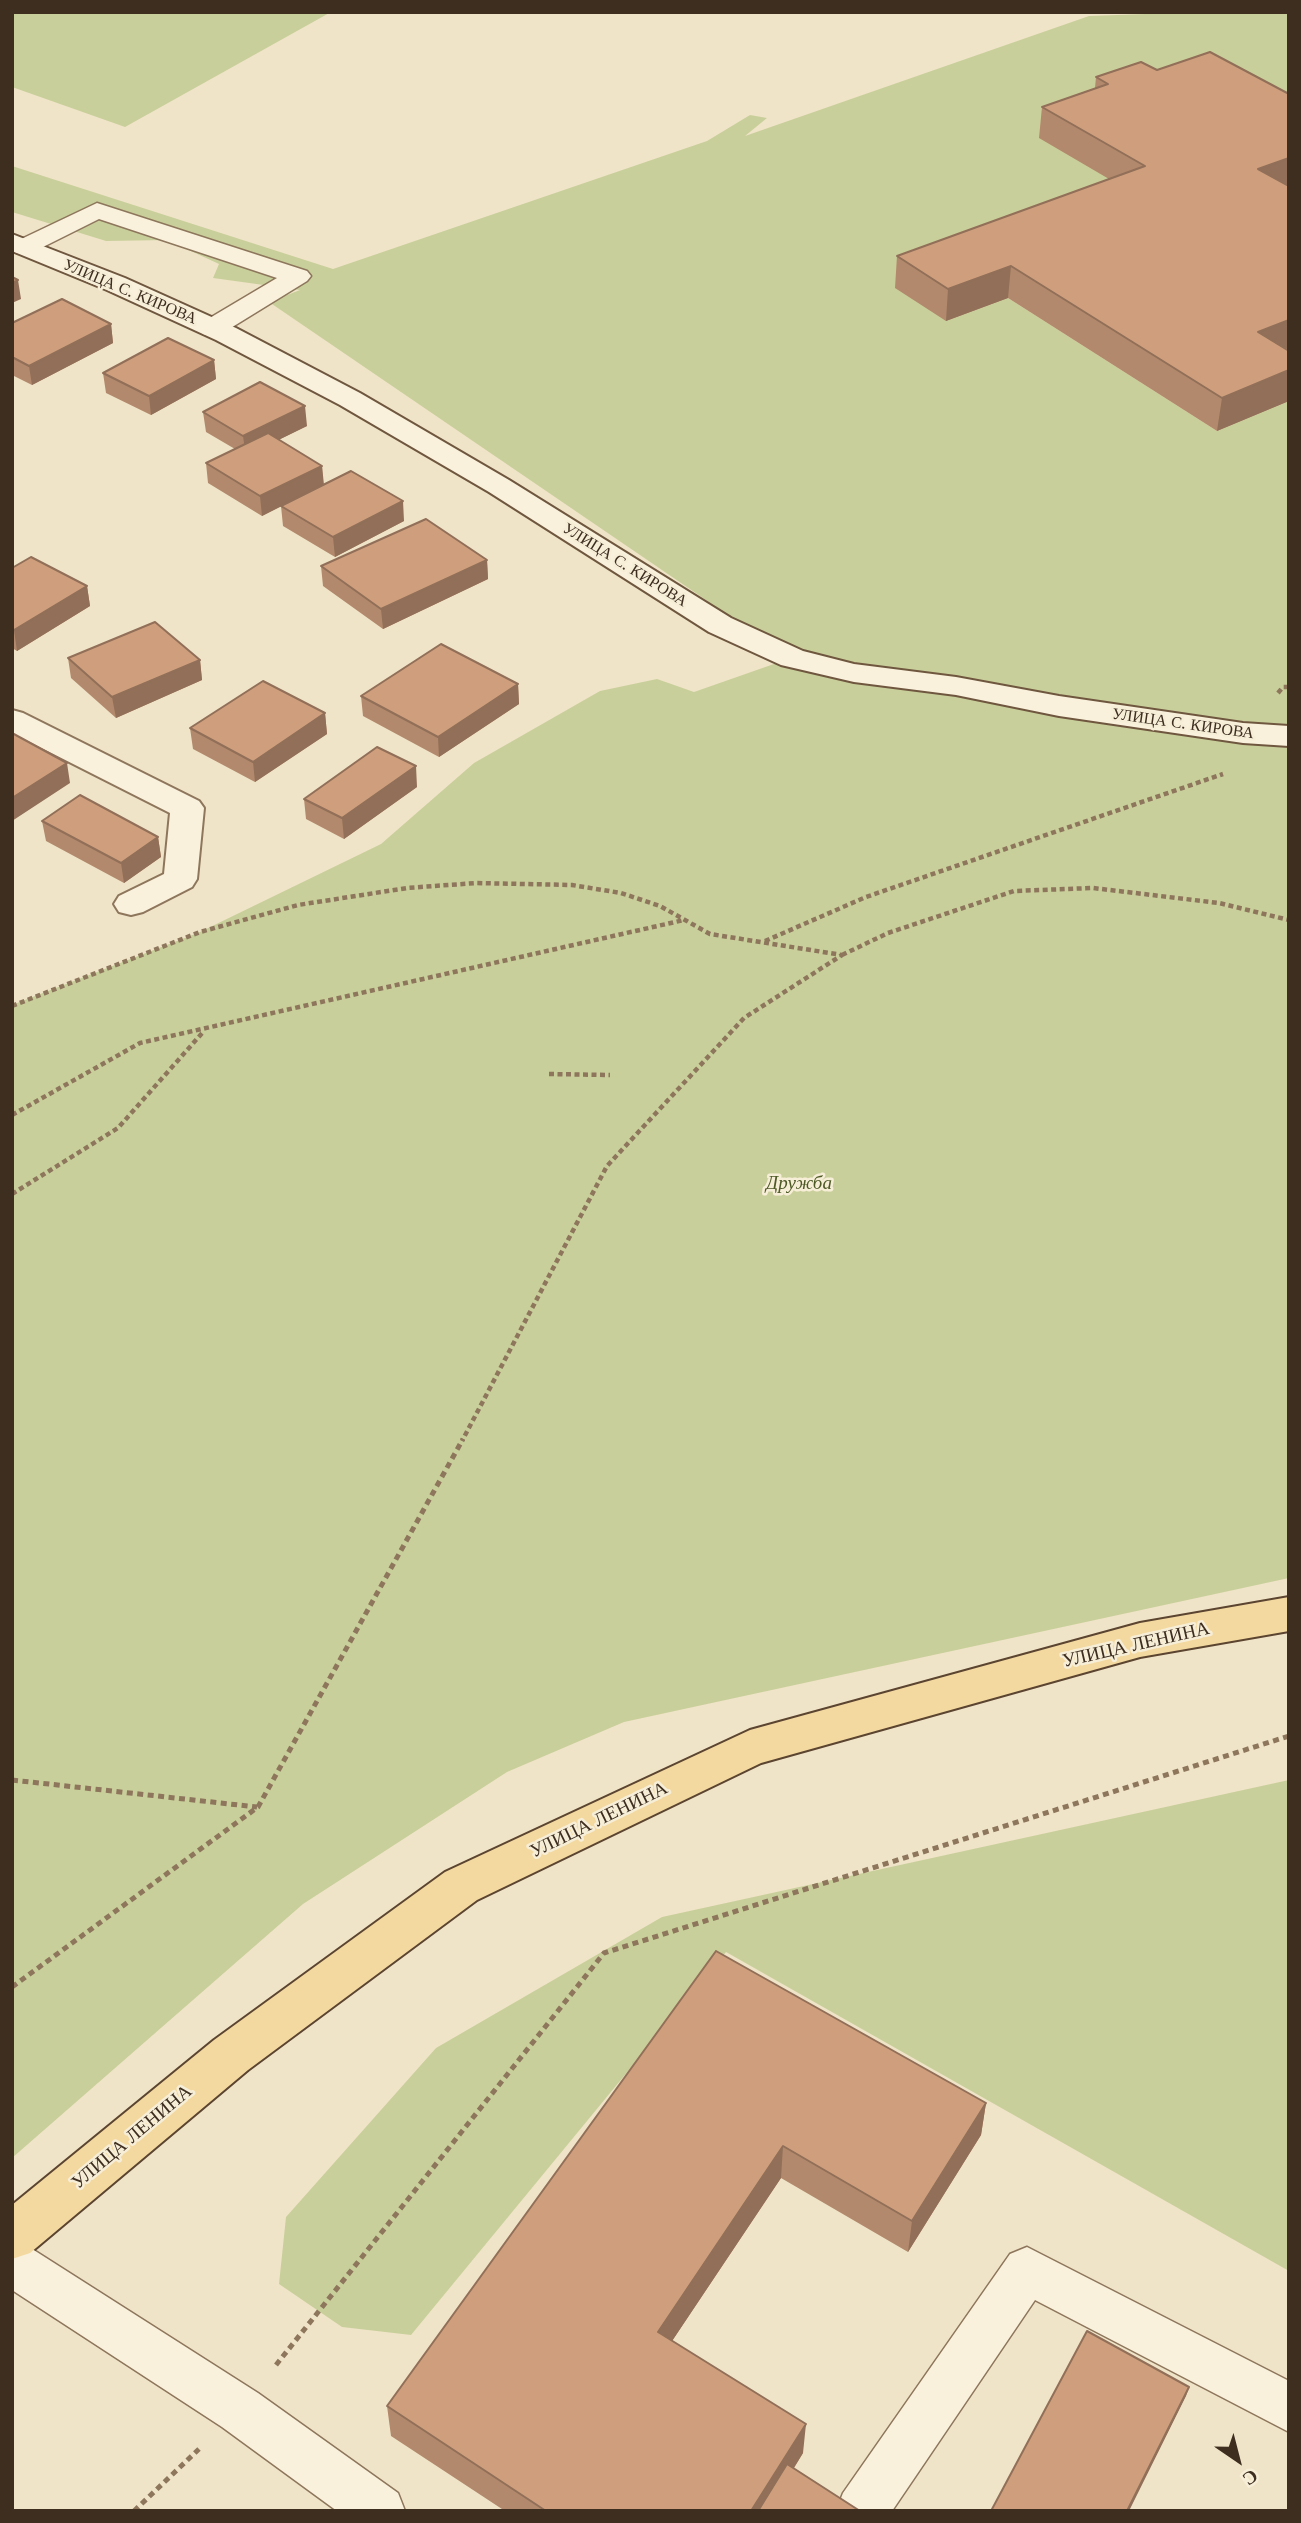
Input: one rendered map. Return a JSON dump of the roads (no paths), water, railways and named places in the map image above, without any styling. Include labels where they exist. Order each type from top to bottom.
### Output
[{"type":"main road","name":"УЛИЦА С. КИРОВА","points":[[18,245],[116,284],[212,328],[350,399],[425,442],[720,625],[792,658],[854,673],[956,686],[1072,708],[1243,733],[1289,736]]},
{"type":"main road","points":[[12,720],[187,808],[180,879],[131,904]]},
{"type":"main road","name":"УЛИЦА ЛЕНИНА","points":[[12,2236],[231,2055],[461,1886],[750,1748],[1140,1640],[1289,1614]]},
{"type":"lane","points":[[18,245],[97,210],[298,276],[212,328]]},
{"type":"lane","points":[[12,2263],[240,2410],[380,2511]]},
{"type":"lane","points":[[862,2511],[1027,2270],[1289,2408]]},
{"type":"park label","name":"Дружба","points":[[799,1184]]}]
